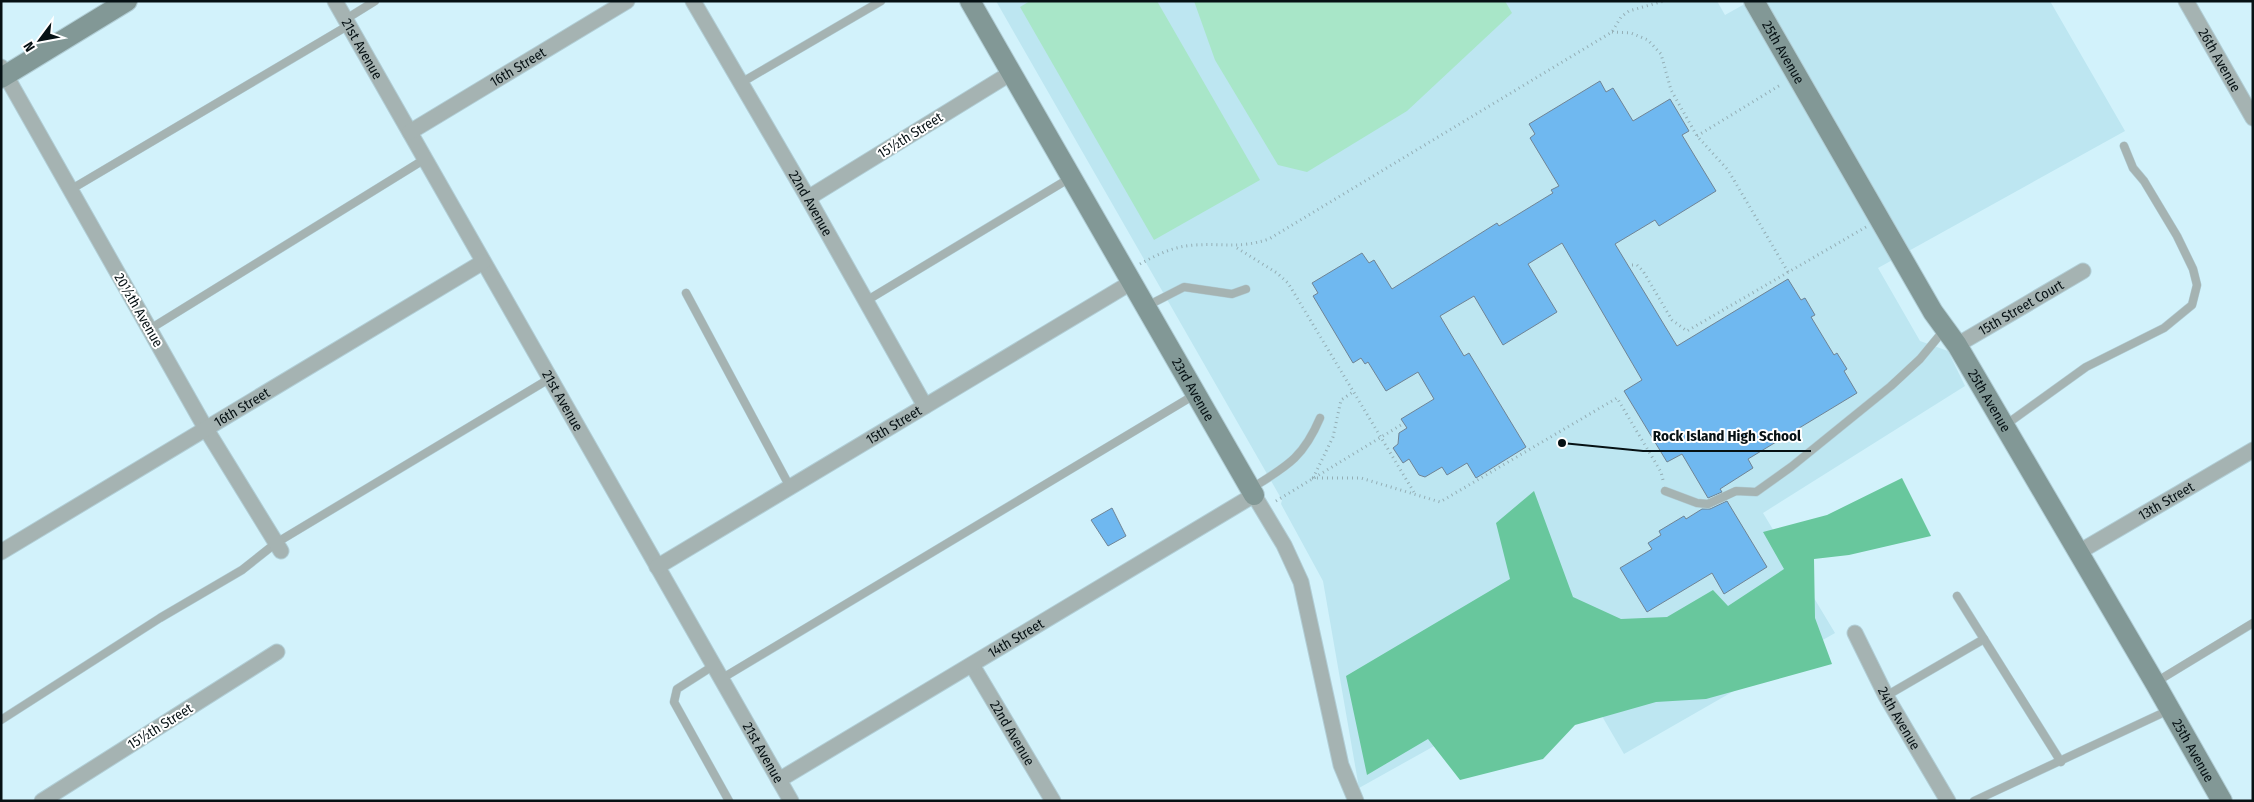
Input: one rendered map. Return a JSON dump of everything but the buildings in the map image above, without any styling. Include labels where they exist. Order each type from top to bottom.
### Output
[{"type":"street","points":[[3,73],[127,1]]},
{"type":"street","name":"21st Avenue","points":[[335,1],[791,801]]},
{"type":"street","name":"16th Street","points":[[410,132],[627,1]]},
{"type":"street","name":"22nd Avenue","points":[[693,1],[739,84],[808,198],[925,406]]},
{"type":"street","name":"23rd Avenue","points":[[970,1],[1284,545],[1301,582],[1341,765],[1356,801]]},
{"type":"street","name":"25th Avenue","points":[[1754,1],[1880,220],[1957,345],[2171,709],[2222,801]]},
{"type":"street","name":"26th Avenue","points":[[2186,1],[2253,118]]},
{"type":"street","name":"20½th Avenue","points":[[3,73],[206,429],[278,547]]},
{"type":"street","name":"15½th Street","points":[[808,198],[1012,73]]},
{"type":"street","name":"16th Street","points":[[1,552],[483,262]]},
{"type":"street","name":"15th Street Court","points":[[1957,345],[2083,271]]},
{"type":"street","name":"15th Street","points":[[656,567],[1132,282]]},
{"type":"street","name":"13th Street","points":[[2079,552],[2253,450]]},
{"type":"street","name":"14th Street","points":[[779,780],[972,665],[1252,492]]},
{"type":"street","name":"24th Avenue","points":[[1855,633],[1886,696],[1948,801]]},
{"type":"street","name":"15½th Street","points":[[42,801],[277,652]]},
{"type":"street","name":"22nd Avenue","points":[[972,665],[1053,801]]},
{"type":"lane","points":[[70,190],[347,22],[375,1]]},
{"type":"lane","points":[[739,84],[881,1]]},
{"type":"lane","points":[[2004,427],[2086,367],[2164,328],[2192,305],[2197,285],[2193,270],[2177,236],[2144,181],[2133,168],[2124,146]]},
{"type":"lane","points":[[150,329],[425,159]]},
{"type":"lane","points":[[866,301],[1071,178]]},
{"type":"lane","points":[[1146,306],[1184,287],[1232,294],[1246,289]]},
{"type":"lane","points":[[686,293],[790,487]]},
{"type":"lane","points":[[1665,491],[1697,503],[1708,504],[1736,491],[1756,492],[1791,467],[1891,386],[1920,359],[1945,328]]},
{"type":"lane","points":[[1,720],[160,618],[242,570],[549,379]]},
{"type":"lane","points":[[721,680],[1196,394]]},
{"type":"lane","points":[[1252,492],[1295,460],[1312,436],[1320,418]]},
{"type":"lane","points":[[1957,596],[2061,762]]},
{"type":"lane","points":[[2155,683],[2253,623]]},
{"type":"lane","points":[[1886,696],[1984,639]]},
{"type":"lane","points":[[713,666],[677,689],[674,702],[729,801]]},
{"type":"lane","points":[[1974,801],[2171,709]]},
{"type":"path","points":[[1140,264],[1162,252],[1175,248],[1196,245],[1236,247],[1269,239],[1612,32],[1621,17],[1628,11],[1664,1]]},
{"type":"path","points":[[1612,32],[1631,32],[1648,40],[1661,54],[1671,90],[1697,136],[1728,170],[1788,272]]},
{"type":"path","points":[[1697,136],[1796,75]]},
{"type":"path","points":[[1632,265],[1638,265],[1643,271],[1672,320],[1687,331],[1880,220]]},
{"type":"path","points":[[1236,247],[1277,273],[1288,283],[1415,495]]},
{"type":"path","points":[[1312,478],[1333,437],[1341,400],[1353,392]]},
{"type":"path","points":[[1312,478],[1361,478],[1440,502],[1617,398],[1661,472],[1665,491]]},
{"type":"path","points":[[1276,501],[1401,425]]},
{"type":"shaded area","points":[[996,1],[1717,1],[1725,15],[1750,1],[2050,1],[2125,131],[1878,268],[1920,341],[1948,351],[1965,386],[1763,513],[1835,633],[1624,754],[1574,668],[1359,788],[1323,581],[1281,504],[1282,500]]},
{"type":"green space","points":[[1030,1],[1157,1],[1260,180],[1154,240],[1020,7]]},
{"type":"green space","points":[[1194,1],[1505,1],[1512,13],[1407,111],[1307,172],[1278,165],[1215,60]]},
{"type":"green space","points":[[1902,478],[1931,536],[1849,555],[1814,559],[1815,618],[1832,664],[1706,699],[1656,702],[1575,725],[1543,759],[1460,780],[1428,739],[1367,775],[1346,676],[1510,579],[1496,523],[1534,491],[1573,597],[1621,619],[1667,617],[1713,590],[1728,606],[1784,569],[1763,532],[1827,515]]},
{"type":"place","name":"Rock Island High School","points":[[1562,443]]}]
